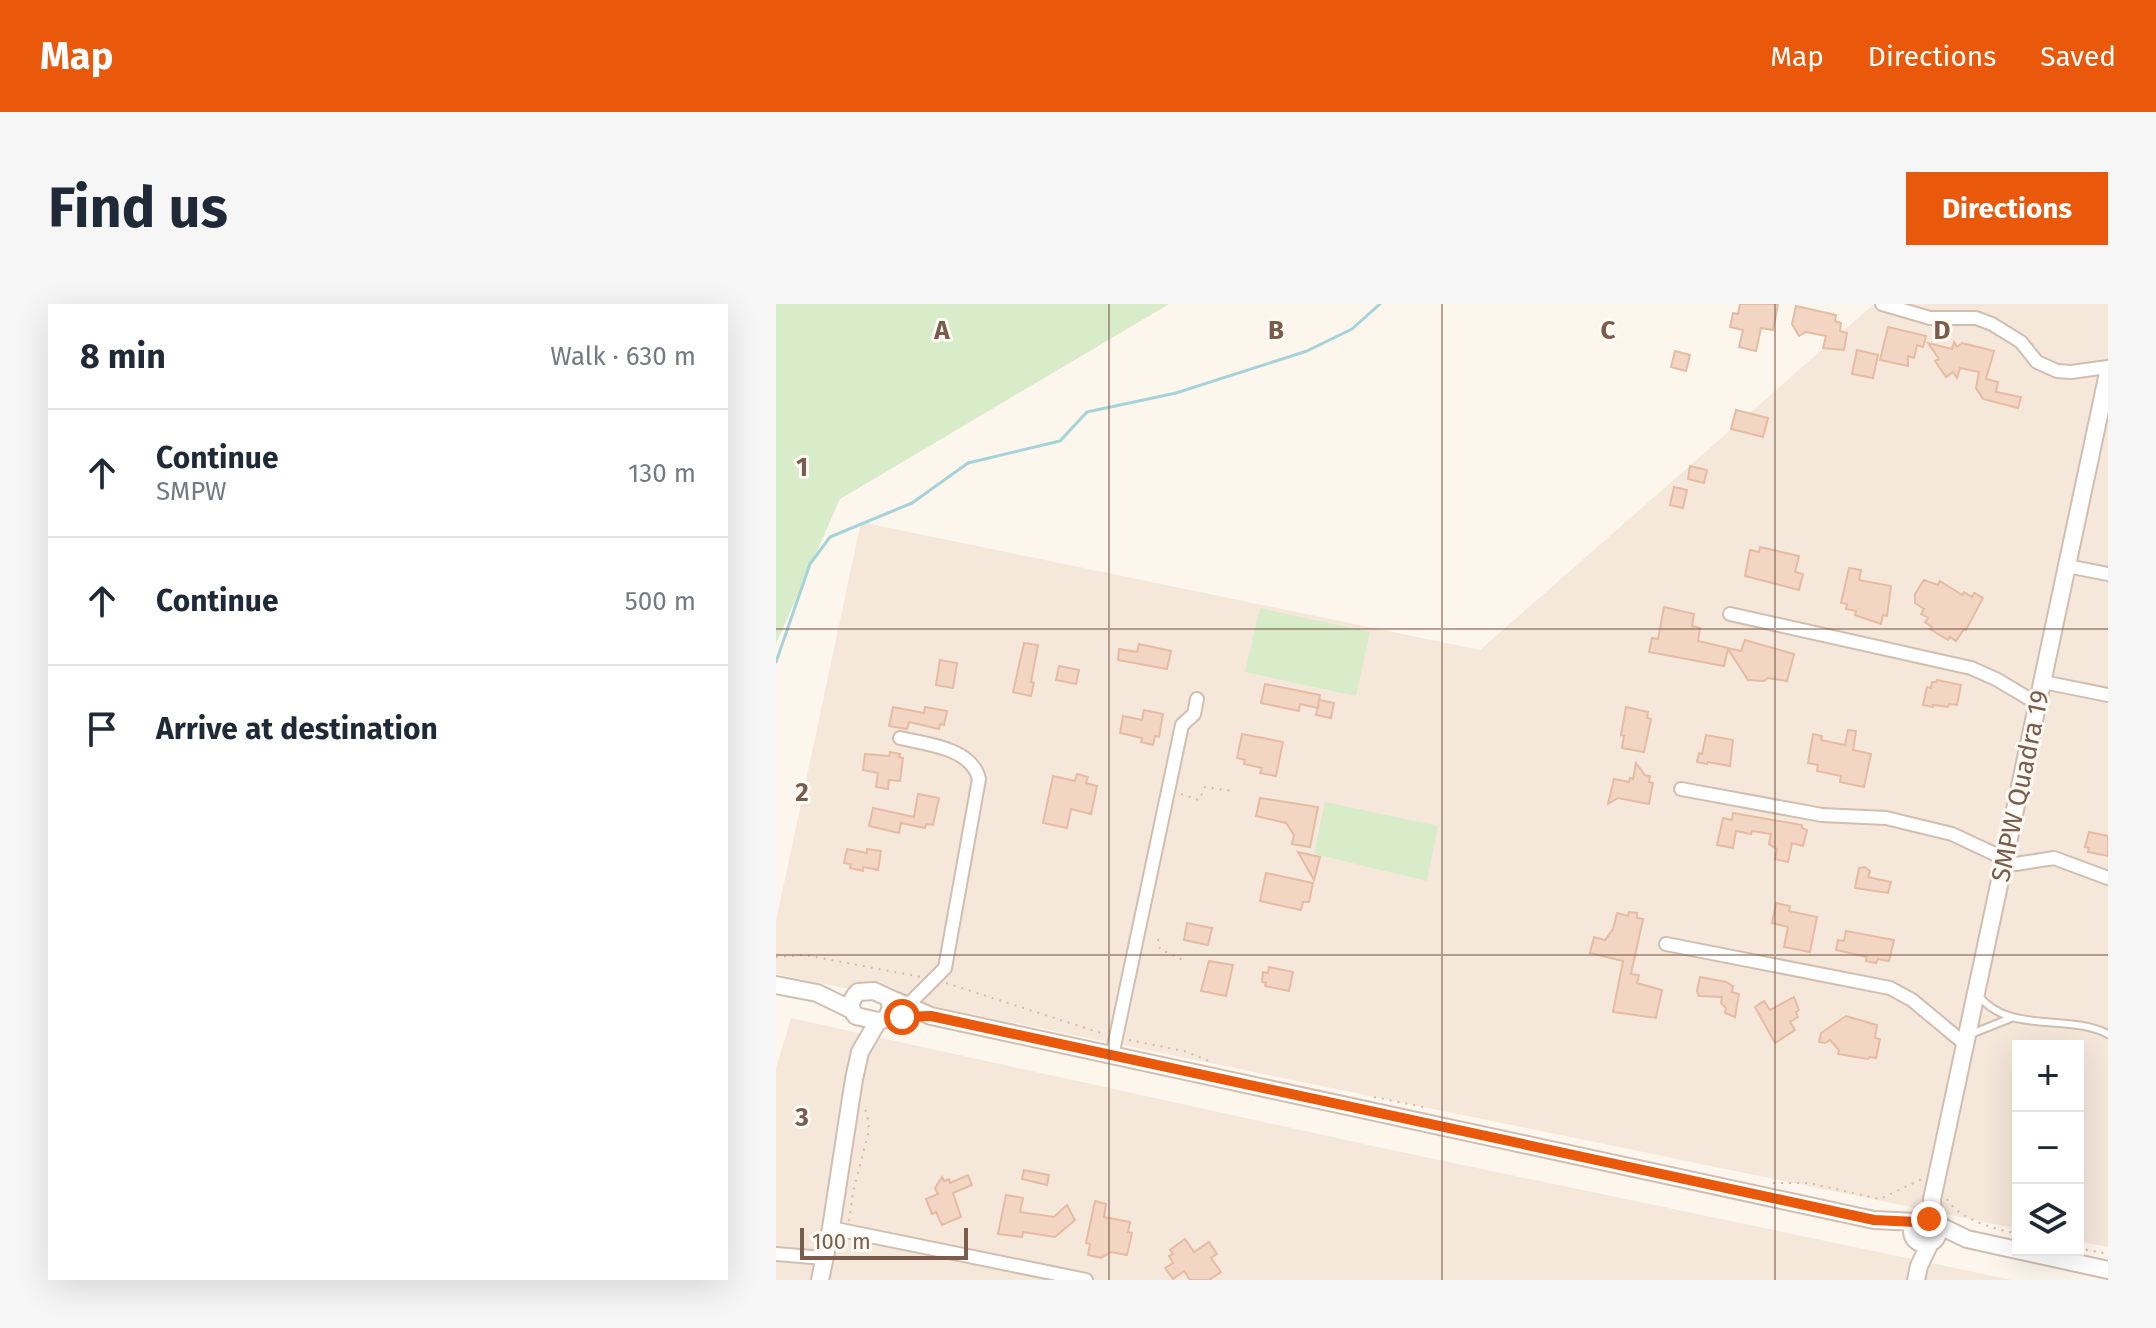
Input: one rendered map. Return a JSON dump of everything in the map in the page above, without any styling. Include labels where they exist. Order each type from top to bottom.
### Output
[{"type":"street","points":[[1882,304],[1930,318],[1976,318],[1992,324],[2021,342],[2037,362],[2057,371],[2108,370]]},
{"type":"street","name":"SMPW Quadra 19","points":[[1917,1273],[2108,370]]},
{"type":"street","points":[[2067,566],[2108,574]]},
{"type":"street","points":[[1730,614],[1971,668],[2038,704]]},
{"type":"street","points":[[2043,682],[2108,695]]},
{"type":"street","points":[[1112,1056],[1182,725],[1194,714],[1197,699]]},
{"type":"street","points":[[900,738],[936,746],[969,760],[979,779],[945,968],[907,1006]]},
{"type":"street","points":[[1681,789],[1822,815],[1886,818],[1952,834],[2004,860],[2024,864],[2054,858],[2108,878]]},
{"type":"street","points":[[1666,944],[1890,988],[1912,1000],[1966,1040]]},
{"type":"street","points":[[776,985],[817,993],[874,991],[931,1016],[2108,1270]]},
{"type":"street","points":[[858,992],[850,1001],[860,1052]]},
{"type":"street","points":[[817,993],[853,1013],[882,1020],[931,1016]]},
{"type":"street","points":[[820,1280],[832,1259],[831,1228],[860,1052],[891,1008],[889,998]]},
{"type":"street","points":[[831,1228],[1086,1280]]},
{"type":"street","points":[[776,1254],[832,1259]]},
{"type":"lane","points":[[1976,993],[1994,1010],[2011,1018],[2085,1025],[2108,1034]]},
{"type":"lane","points":[[1966,1040],[2011,1018]]},
{"type":"path","points":[[1168,791],[1199,800],[1205,787],[1232,791]]},
{"type":"path","points":[[1158,939],[1160,949],[1185,961]]},
{"type":"path","points":[[776,957],[805,955],[934,980],[1115,1037],[1184,1051],[1213,1062]]},
{"type":"path","points":[[1366,1095],[1427,1108]]},
{"type":"path","points":[[832,1259],[848,1231],[853,1192],[868,1134],[869,1122],[864,1108]]},
{"type":"path","points":[[1765,1183],[1809,1183],[1880,1199],[1922,1178],[1936,1181],[1954,1210],[2012,1233]]},
{"type":"path","points":[[2084,1249],[2108,1254]]},
{"type":"shaded area","points":[[1874,304],[2108,304],[2108,1247],[2084,1242],[2084,1040],[2012,1040],[2012,1228],[776,974],[776,921],[861,522],[1480,650]]},
{"type":"shaded area","points":[[791,1018],[1387,1149],[2012,1280],[776,1280],[776,1068]]},
{"type":"green space","points":[[776,304],[1169,304],[840,499],[776,644]]},
{"type":"green space","points":[[1260,608],[1370,632],[1356,696],[1245,672]]},
{"type":"green space","points":[[1325,802],[1438,826],[1427,881],[1314,854]]},
{"type":"building","points":[[1740,304],[1778,304],[1773,330],[1761,328],[1756,351],[1739,347],[1743,330],[1730,327],[1733,313],[1738,314]]},
{"type":"building","points":[[1796,306],[1836,315],[1835,321],[1841,323],[1840,331],[1847,333],[1844,350],[1823,348],[1826,336],[1806,332],[1799,336],[1792,324]]},
{"type":"building","points":[[1888,327],[1926,336],[1923,347],[1917,345],[1914,358],[1908,356],[1908,366],[1880,360]]},
{"type":"building","points":[[1954,342],[1957,347],[1962,343],[1994,351],[1986,379],[1998,382],[1996,392],[2021,397],[2018,408],[1983,399],[1976,388],[1979,372],[1960,368],[1957,378],[1953,372],[1946,377],[1928,343],[1952,349]]},
{"type":"building","points":[[1857,350],[1878,355],[1873,378],[1852,374]]},
{"type":"building","points":[[1675,351],[1690,355],[1686,371],[1671,367]]},
{"type":"building","points":[[1736,410],[1768,418],[1763,437],[1731,429]]},
{"type":"building","points":[[1690,466],[1707,470],[1704,483],[1688,479]]},
{"type":"building","points":[[1674,487],[1687,490],[1683,508],[1670,505]]},
{"type":"building","points":[[1760,547],[1799,556],[1795,572],[1803,574],[1799,590],[1745,576],[1750,550],[1759,552]]},
{"type":"building","points":[[1849,568],[1861,570],[1859,580],[1891,586],[1887,616],[1883,615],[1881,624],[1855,615],[1856,611],[1846,609],[1847,604],[1841,603]]},
{"type":"building","points":[[1924,580],[1938,585],[1940,581],[1962,595],[1964,592],[1972,597],[1974,593],[1983,598],[1966,630],[1956,641],[1950,637],[1948,640],[1930,629],[1932,627],[1925,622],[1928,618],[1921,614],[1924,609],[1915,603],[1915,594]]},
{"type":"building","points":[[1664,607],[1694,614],[1692,626],[1700,628],[1698,641],[1741,651],[1745,640],[1794,654],[1787,681],[1768,678],[1764,681],[1748,680],[1728,649],[1724,666],[1649,652],[1652,638],[1658,639]]},
{"type":"building","points":[[1024,643],[1038,645],[1031,696],[1013,692]]},
{"type":"building","points":[[1139,644],[1171,651],[1167,669],[1118,660],[1119,649],[1137,652]]},
{"type":"building","points":[[940,660],[957,663],[953,688],[936,685]]},
{"type":"building","points":[[1059,666],[1079,670],[1076,684],[1056,680]]},
{"type":"building","points":[[1937,680],[1961,685],[1957,705],[1923,705],[1927,687],[1931,688],[1932,682]]},
{"type":"building","points":[[1265,684],[1320,695],[1319,700],[1334,703],[1331,718],[1316,715],[1318,708],[1300,704],[1299,711],[1261,703]]},
{"type":"building","points":[[893,707],[924,713],[925,707],[947,711],[944,725],[940,724],[939,729],[909,722],[907,729],[889,726]]},
{"type":"building","points":[[1626,707],[1648,712],[1647,718],[1651,719],[1644,752],[1622,748]]},
{"type":"building","points":[[1144,710],[1163,714],[1159,737],[1155,736],[1153,745],[1141,742],[1142,738],[1120,733],[1123,716],[1142,720]]},
{"type":"building","points":[[1848,730],[1856,731],[1853,750],[1871,754],[1864,787],[1840,782],[1841,776],[1817,771],[1818,765],[1808,763],[1813,734],[1822,736],[1821,740],[1845,745]]},
{"type":"building","points":[[1242,734],[1283,742],[1276,776],[1260,773],[1262,768],[1244,764],[1245,760],[1237,758]]},
{"type":"building","points":[[1706,735],[1733,740],[1730,766],[1697,762]]},
{"type":"building","points":[[890,752],[903,758],[900,781],[889,780],[888,789],[876,787],[878,773],[863,770],[865,754],[889,756]]},
{"type":"building","points":[[1636,763],[1645,775],[1650,776],[1649,782],[1653,783],[1649,804],[1618,798],[1608,804],[1614,779],[1629,782],[1630,778],[1633,779]]},
{"type":"building","points":[[1077,774],[1088,777],[1086,783],[1097,786],[1091,814],[1071,809],[1067,828],[1043,823],[1053,776],[1075,781]]},
{"type":"building","points":[[918,794],[939,798],[933,825],[926,824],[925,828],[901,823],[899,833],[869,826],[873,808],[914,817]]},
{"type":"building","points":[[1260,798],[1318,807],[1310,847],[1292,844],[1294,835],[1286,823],[1256,816]]},
{"type":"building","points":[[1733,813],[1802,825],[1807,830],[1803,846],[1792,843],[1788,862],[1775,859],[1777,849],[1769,844],[1771,834],[1736,831],[1733,848],[1717,845],[1723,818],[1732,820]]},
{"type":"building","points":[[2089,832],[2108,836],[2108,856],[2088,852],[2089,848],[2085,847]]},
{"type":"building","points":[[847,849],[867,853],[867,849],[881,851],[878,870],[850,868],[851,864],[844,863]]},
{"type":"building","points":[[1298,852],[1320,857],[1314,880]]},
{"type":"building","points":[[1865,867],[1870,871],[1868,877],[1891,882],[1888,893],[1855,888],[1859,868]]},
{"type":"building","points":[[1266,873],[1313,883],[1309,902],[1303,902],[1301,910],[1260,901]]},
{"type":"building","points":[[1776,903],[1790,906],[1789,911],[1817,917],[1810,952],[1784,947],[1788,927],[1772,923]]},
{"type":"building","points":[[1629,912],[1637,913],[1637,918],[1643,919],[1631,974],[1639,975],[1637,983],[1662,990],[1656,1018],[1613,1012],[1623,961],[1590,953],[1594,937],[1605,940],[1613,929],[1617,913],[1628,916]]},
{"type":"building","points":[[1187,923],[1212,928],[1208,945],[1184,940]]},
{"type":"building","points":[[1846,931],[1894,940],[1889,961],[1866,961],[1867,957],[1836,950],[1838,940],[1844,941]]},
{"type":"building","points":[[1209,961],[1233,965],[1226,996],[1201,991]]},
{"type":"building","points":[[1269,967],[1293,972],[1289,991],[1265,986],[1266,983],[1262,982],[1263,972],[1268,973]]},
{"type":"building","points":[[1700,977],[1733,986],[1732,992],[1739,994],[1735,1017],[1725,1013],[1722,997],[1699,996]]},
{"type":"building","points":[[1794,997],[1798,1017],[1790,1022],[1795,1030],[1775,1043],[1755,1007],[1764,1001],[1770,1010]]},
{"type":"building","points":[[1846,1016],[1877,1025],[1875,1038],[1880,1039],[1876,1058],[1838,1054],[1839,1050],[1830,1040],[1819,1042],[1821,1033]]},
{"type":"building","points":[[1024,1170],[1049,1175],[1047,1185],[1022,1179]]},
{"type":"building","points":[[968,1175],[972,1185],[953,1193],[961,1217],[942,1225],[936,1212],[932,1214],[926,1199],[938,1194],[935,1188],[942,1177],[944,1181],[949,1179],[950,1183]]},
{"type":"building","points":[[1006,1195],[1023,1198],[1020,1212],[1054,1217],[1067,1205],[1075,1220],[1055,1237],[1023,1232],[1022,1237],[998,1234]]},
{"type":"building","points":[[1095,1201],[1106,1204],[1104,1217],[1130,1222],[1128,1232],[1132,1233],[1127,1255],[1111,1252],[1101,1258],[1088,1255],[1090,1244],[1086,1243]]},
{"type":"building","points":[[1185,1239],[1194,1252],[1209,1242],[1217,1254],[1211,1258],[1221,1272],[1209,1280],[1190,1280],[1184,1271],[1173,1279],[1165,1268],[1173,1263],[1170,1250]]},
{"type":"waterway","points":[[776,662],[810,564],[830,537],[912,503],[968,463],[1060,441],[1087,412],[1176,393],[1307,351],[1352,329],[1380,304]]},
{"type":"route","points":[[902,1017],[931,1016],[1874,1220],[1917,1222],[1929,1219]]}]
